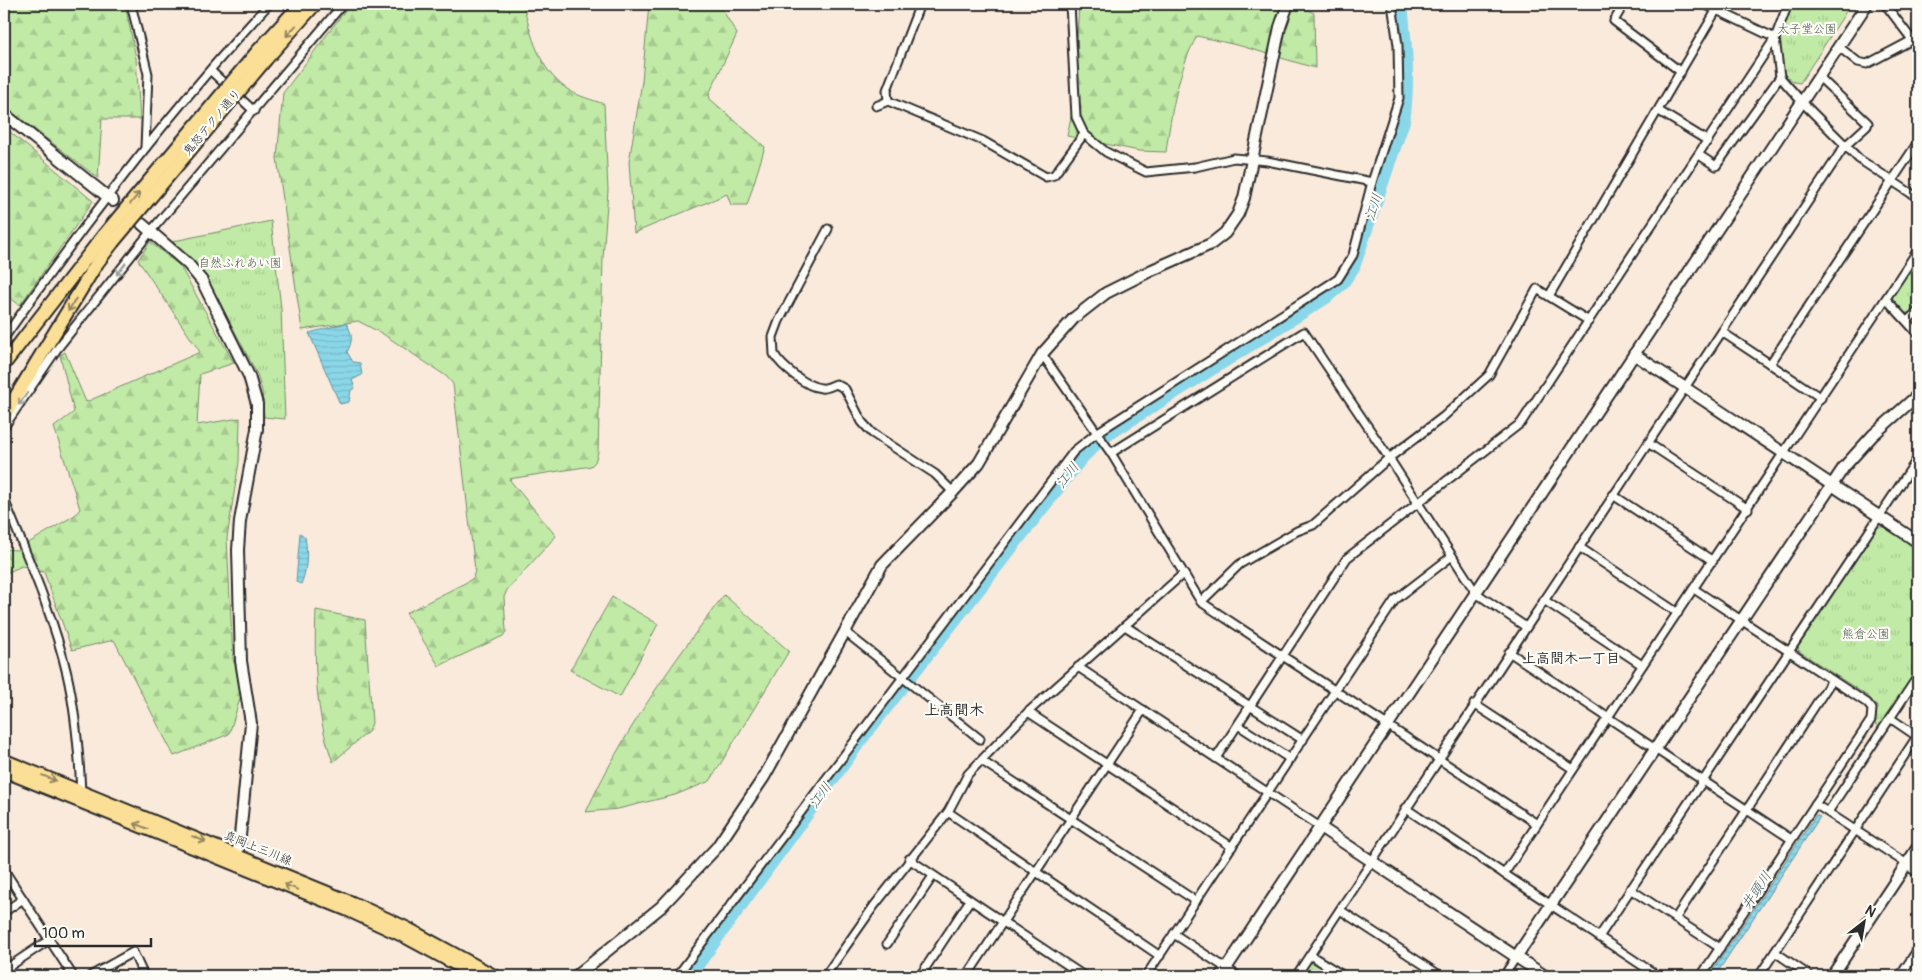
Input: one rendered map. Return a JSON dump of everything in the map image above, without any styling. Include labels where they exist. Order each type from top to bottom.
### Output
[{"type":"highway","name":"鬼怒テクノ通り","points":[[108,239],[262,55],[301,4]]},
{"type":"highway","name":"鬼怒テクノ通り","points":[[262,55],[315,4]]},
{"type":"highway","points":[[4,364],[108,239]]},
{"type":"highway","points":[[4,416],[97,263],[108,239]]},
{"type":"main road","name":"真岡上三川線","points":[[4,760],[235,859],[395,932],[477,976]]},
{"type":"main road","name":"真岡上三川線","points":[[4,771],[235,859],[407,928],[495,976]]},
{"type":"street","points":[[131,4],[148,74],[145,148]]},
{"type":"street","points":[[4,338],[110,198],[145,148],[269,4]]},
{"type":"street","points":[[4,427],[57,349],[151,231],[343,4]]},
{"type":"street","points":[[888,101],[887,90],[920,4]]},
{"type":"street","points":[[1070,4],[1076,117],[1084,134],[1106,152],[1146,172],[1195,166],[1234,158],[1372,182]]},
{"type":"street","points":[[576,976],[661,907],[717,846],[764,777],[882,566],[979,463],[1042,354],[1074,318],[1106,293],[1211,244],[1225,233],[1238,214],[1244,198],[1280,27],[1288,4]]},
{"type":"street","points":[[676,976],[1074,451],[1098,432],[1338,279],[1353,255],[1372,182],[1399,98],[1398,46],[1392,4]]},
{"type":"street","points":[[1624,4],[1614,21],[1681,72]]},
{"type":"street","points":[[1704,4],[1718,6],[1775,38]]},
{"type":"street","points":[[1216,758],[1348,558],[1521,423],[1775,38],[1788,4]]},
{"type":"street","points":[[1224,972],[1867,4]]},
{"type":"street","points":[[1839,47],[1858,62],[1867,64],[1916,39],[1885,4]]},
{"type":"street","points":[[1549,296],[1659,111],[1718,6]]},
{"type":"street","points":[[1775,38],[1780,77],[1802,102],[1844,147],[1918,198]]},
{"type":"street","points":[[211,71],[254,111]]},
{"type":"street","points":[[1699,155],[1716,166],[1780,77]]},
{"type":"street","points":[[1296,976],[1405,808],[1844,147],[1867,126],[1868,123],[1819,77]]},
{"type":"street","points":[[876,106],[888,101],[983,141],[1046,177],[1054,175],[1084,134]]},
{"type":"street","points":[[1659,111],[1708,141]]},
{"type":"street","points":[[4,114],[110,198]]},
{"type":"street","points":[[1770,364],[1918,142]]},
{"type":"street","points":[[142,224],[188,264],[202,281],[249,376],[257,404],[257,430],[240,521],[238,550],[241,661],[251,723],[235,859]]},
{"type":"street","points":[[828,229],[779,321],[773,337],[774,354],[791,373],[816,387],[823,389],[836,384],[845,389],[862,422],[872,433],[935,474],[953,492]]},
{"type":"street","points":[[1504,874],[1748,509],[1918,250]]},
{"type":"street","points":[[1201,602],[1240,564],[1297,531],[1313,526],[1389,458],[1443,417],[1490,375],[1538,289],[1589,321]]},
{"type":"street","points":[[1886,299],[1918,334]]},
{"type":"street","points":[[1907,321],[1918,311]]},
{"type":"street","points":[[1110,452],[1304,332],[1389,458],[1476,593],[1526,627]]},
{"type":"street","points":[[1722,332],[1821,398]]},
{"type":"street","points":[[1042,354],[1098,432],[1201,602],[1387,727],[1537,824]]},
{"type":"street","points":[[1634,354],[1918,542]]},
{"type":"street","points":[[1504,976],[1831,485],[1862,446],[1918,395]]},
{"type":"street","points":[[1648,443],[1748,509]]},
{"type":"street","points":[[1599,937],[1918,458]]},
{"type":"street","points":[[1613,496],[1713,561]]},
{"type":"street","points":[[4,499],[36,577],[67,673],[79,748],[81,792]]},
{"type":"street","points":[[1579,547],[1678,613]]},
{"type":"street","points":[[1146,976],[1395,600],[1452,556]]},
{"type":"street","points":[[825,976],[909,859],[948,812],[968,774],[1028,712],[1184,574]]},
{"type":"street","points":[[1694,589],[1867,703],[1872,709],[1871,720],[1701,976]]},
{"type":"street","points":[[1544,600],[1642,665]]},
{"type":"street","points":[[1125,626],[1303,740]]},
{"type":"street","points":[[844,631],[980,739]]},
{"type":"street","points":[[1509,652],[1791,839]]},
{"type":"street","points":[[1078,666],[1545,976]]},
{"type":"street","points":[[1828,812],[1918,676]]},
{"type":"street","points":[[1675,919],[1832,680]]},
{"type":"street","points":[[1474,704],[1573,769]]},
{"type":"street","points":[[977,976],[969,974],[1143,710]]},
{"type":"street","points":[[1028,712],[1232,847]]},
{"type":"street","points":[[1759,976],[1918,736],[1890,718]]},
{"type":"street","points":[[1238,725],[1290,759]]},
{"type":"street","points":[[982,761],[1196,901]]},
{"type":"street","points":[[1815,804],[1918,871]]},
{"type":"street","points":[[1405,808],[1658,976]]},
{"type":"street","points":[[948,812],[1160,956]]},
{"type":"street","points":[[1832,976],[1918,847]]},
{"type":"street","points":[[909,859],[1084,976]]},
{"type":"street","points":[[4,870],[73,976]]},
{"type":"street","points":[[886,944],[933,876]]},
{"type":"street","points":[[1630,889],[1720,948]]},
{"type":"street","points":[[4,912],[23,899]]},
{"type":"street","points":[[920,976],[970,900]]},
{"type":"street","points":[[1340,910],[1441,976]]},
{"type":"street","points":[[1174,934],[1224,972],[1238,976]]},
{"type":"street","points":[[4,970],[50,940]]},
{"type":"street","points":[[1900,976],[1918,949]]},
{"type":"street","points":[[90,976],[133,952],[144,976]]},
{"type":"street","points":[[1775,952],[1810,976]]},
{"type":"street","points":[[1310,954],[1344,976]]},
{"type":"green space","points":[[9,4],[125,4],[136,58],[140,119],[102,119],[98,178],[4,106],[4,62]]},
{"type":"green space","points":[[350,4],[523,4],[533,40],[549,72],[567,89],[580,96],[604,104],[608,190],[603,258],[598,452],[595,462],[591,466],[509,479],[556,536],[507,590],[504,597],[506,632],[503,636],[439,666],[406,613],[467,582],[473,578],[475,570],[453,384],[446,376],[383,334],[358,321],[302,330],[277,158],[283,93]]},
{"type":"green space","points":[[649,4],[719,4],[737,34],[709,94],[710,99],[765,147],[747,205],[731,205],[727,194],[634,233],[629,162],[642,81]]},
{"type":"green space","points":[[1079,4],[1295,4],[1314,13],[1315,68],[1241,46],[1197,36],[1190,49],[1180,78],[1166,152],[1139,151],[1067,136],[1073,107]]},
{"type":"green space","name":"太子堂公園","points":[[1791,4],[1851,4],[1800,83],[1794,82],[1784,74],[1779,38]]},
{"type":"green space","points":[[4,127],[93,201],[20,305],[4,294]]},
{"type":"green space","name":"自然ふれあい園","points":[[271,221],[281,308],[285,419],[264,417],[262,391],[257,374],[206,276],[192,260],[172,243],[174,241]]},
{"type":"green space","points":[[150,242],[180,266],[234,363],[200,374],[197,425],[240,418],[239,462],[227,538],[233,660],[244,686],[229,734],[174,756],[114,640],[72,650],[44,572],[22,566],[4,574],[4,549],[17,550],[75,515],[80,509],[54,427],[74,412],[60,355],[65,352],[86,402],[200,352],[138,260]]},
{"type":"green space","points":[[1918,256],[1918,306],[1910,313],[1903,313],[1892,300],[1892,296]]},
{"type":"green space","name":"熊倉公園","points":[[1877,527],[1884,527],[1918,549],[1918,672],[1880,728],[1874,723],[1876,709],[1869,697],[1799,651],[1797,644]]},
{"type":"green space","points":[[724,595],[789,651],[710,781],[675,795],[618,809],[586,812],[615,755],[649,700]]},
{"type":"green space","points":[[612,597],[658,624],[620,697],[570,670]]},
{"type":"green space","points":[[316,610],[365,620],[372,723],[369,731],[333,762],[322,725],[319,706],[315,649]]},
{"type":"green space","points":[[1309,963],[1316,963],[1334,974],[1333,976],[1300,976]]},
{"type":"water","points":[[346,323],[351,338],[347,352],[353,362],[360,363],[362,375],[352,380],[355,388],[351,390],[349,402],[340,404],[309,333]]},
{"type":"water","points":[[300,533],[305,537],[307,555],[305,573],[301,584],[296,582]]},
{"type":"water","points":[[1816,815],[1820,817],[1715,976],[1709,976]]},
{"type":"waterway","name":"江川","points":[[689,976],[861,739],[1081,458],[1101,438],[1326,297],[1342,283],[1353,267],[1403,121],[1406,77],[1401,4]]},
{"type":"district","name":"上高間木一丁目","points":[[1571,658]]},
{"type":"district","name":"上高間木","points":[[954,710]]},
{"type":"water label","name":"井頭川","points":[[1756,890]]}]
